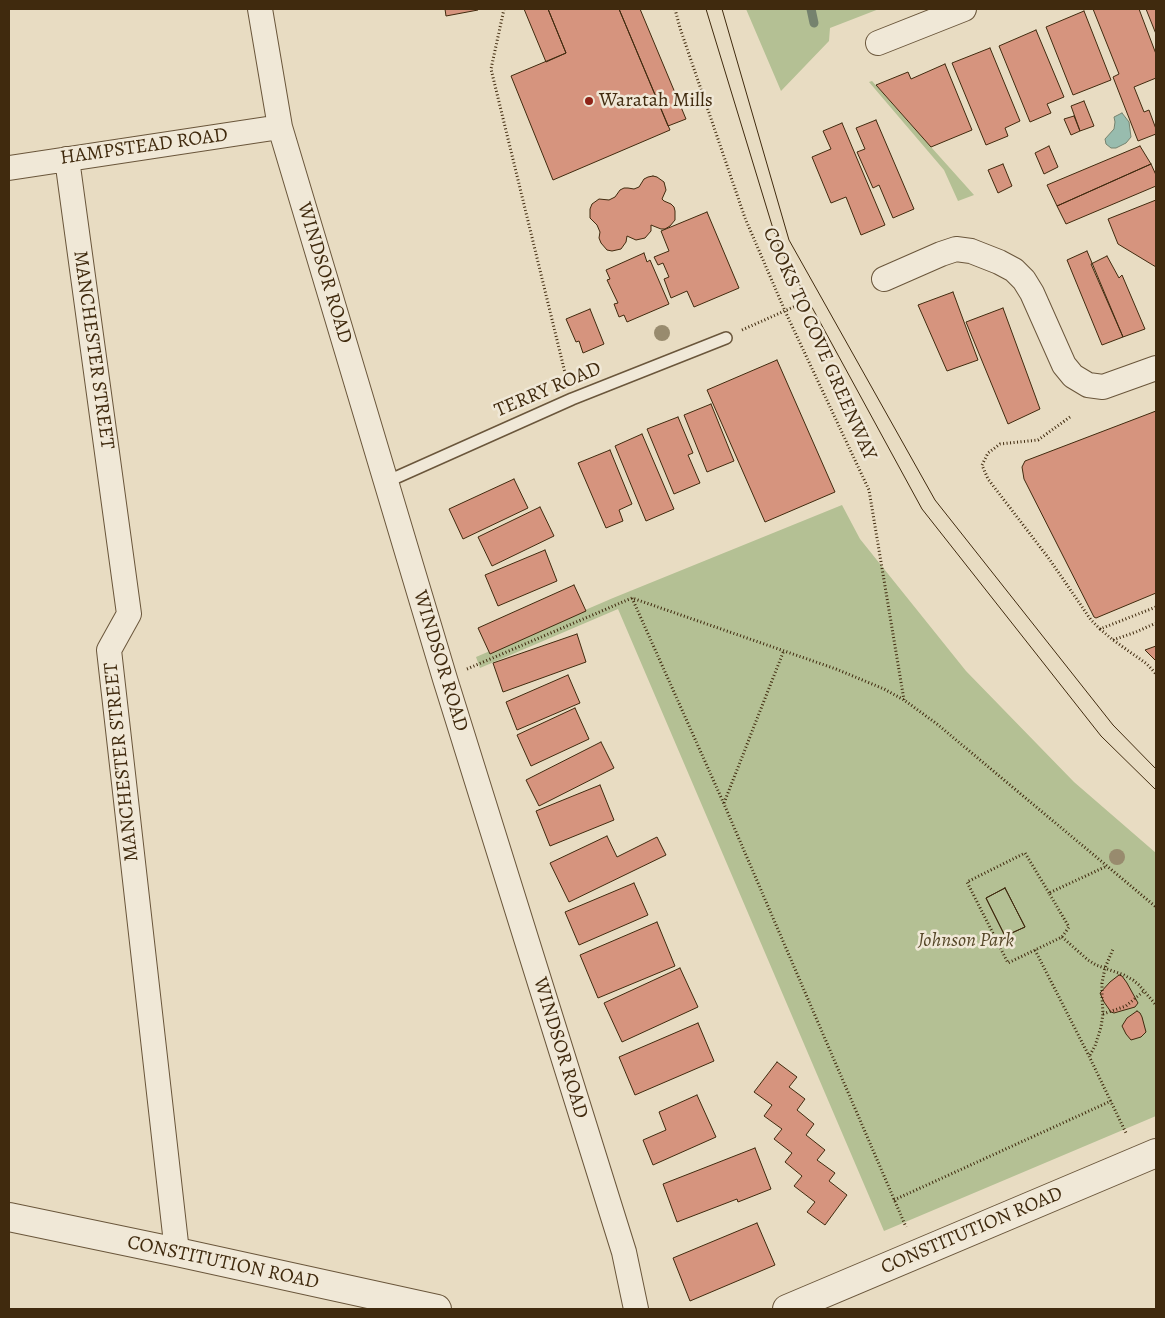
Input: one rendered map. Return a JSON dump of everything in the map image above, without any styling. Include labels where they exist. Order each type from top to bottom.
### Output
[{"type":"street","name":"WINDSOR ROAD","points":[[260,9],[280,127],[444,678],[624,1252],[636,1309]]},
{"type":"street","points":[[878,43],[964,9]]},
{"type":"street","name":"HAMPSTEAD ROAD","points":[[9,168],[280,127]]},
{"type":"street","name":"MANCHESTER STREET","points":[[67,159],[129,614],[109,650],[177,1252]]},
{"type":"street","points":[[884,279],[940,254],[956,249],[971,251],[1000,262],[1014,270],[1024,280],[1032,293],[1064,365],[1073,376],[1088,385],[1103,388],[1156,368]]},
{"type":"street","name":"CONSTITUTION ROAD","points":[[787,1309],[1156,1152]]},
{"type":"street","name":"CONSTITUTION ROAD","points":[[9,1217],[438,1309]]},
{"type":"lane","name":"TERRY ROAD","points":[[386,482],[572,399],[726,338]]},
{"type":"path","points":[[504,9],[491,69],[572,399]]},
{"type":"path","name":"COOKS TO COVE GREENWAY","points":[[675,9],[746,218],[785,311],[869,490],[904,700]]},
{"type":"path","points":[[726,338],[798,305]]},
{"type":"path","points":[[1070,417],[1038,440],[1000,444],[988,453],[982,465],[988,479],[1050,560],[1091,620],[1113,640],[1147,664],[1156,674]]},
{"type":"path","points":[[444,678],[632,598],[862,679],[904,700],[937,724],[1156,907]]},
{"type":"path","points":[[632,598],[724,804],[906,1227]]},
{"type":"path","points":[[1100,628],[1156,607]]},
{"type":"path","points":[[1113,640],[1156,623]]},
{"type":"path","points":[[724,804],[784,650]]},
{"type":"path","points":[[1025,853],[1069,927],[1062,937],[1008,963],[967,882],[1025,853]]},
{"type":"path","points":[[1049,893],[1107,866]]},
{"type":"path","points":[[1062,937],[1096,965],[1124,975],[1139,985],[1156,1006]]},
{"type":"path","points":[[1089,1056],[1099,1037],[1103,1014],[1102,983],[1105,968],[1113,949]]},
{"type":"path","points":[[1035,950],[1126,1133]]},
{"type":"path","points":[[1103,1014],[1126,1006],[1144,991]]},
{"type":"path","points":[[894,1200],[1111,1101]]},
{"type":"green space","points":[[746,9],[879,9],[830,28],[829,41],[781,91]]},
{"type":"green space","points":[[872,81],[974,195],[958,201],[944,170],[869,82]]},
{"type":"green space","name":"Johnson Park","points":[[842,505],[860,539],[966,671],[1074,782],[1156,853],[1156,1116],[884,1231],[618,609],[480,668],[476,657],[613,598]]},
{"type":"shaded area","points":[[1122,113],[1129,122],[1131,137],[1126,143],[1116,148],[1111,148],[1106,144],[1105,139],[1114,129],[1114,117]]},
{"type":"building","points":[[445,9],[478,9],[478,10],[446,16]]},
{"type":"building","points":[[524,9],[548,9],[566,53],[546,62]]},
{"type":"building","name":"Waratah Mills","points":[[548,9],[619,9],[670,130],[553,180],[511,76],[566,53]]},
{"type":"building","points":[[619,9],[640,9],[686,119],[668,126]]},
{"type":"building","points":[[1093,9],[1139,9],[1156,54],[1156,78],[1134,87],[1144,112],[1149,110],[1156,134],[1138,141],[1113,77],[1119,74]]},
{"type":"building","points":[[1146,9],[1156,9],[1156,34]]},
{"type":"building","points":[[1084,11],[1111,80],[1073,95],[1046,27]]},
{"type":"building","points":[[1036,30],[1064,97],[1047,104],[1051,113],[1030,122],[999,46]]},
{"type":"building","points":[[990,48],[1020,121],[1005,128],[1008,136],[986,145],[952,63]]},
{"type":"building","points":[[945,64],[972,130],[931,147],[876,85],[908,72],[911,79]]},
{"type":"building","points":[[1084,101],[1094,126],[1080,131],[1071,106]]},
{"type":"building","points":[[1074,116],[1080,131],[1071,135],[1064,119]]},
{"type":"building","points":[[876,120],[914,209],[893,218],[879,185],[873,188],[857,152],[865,149],[856,128]]},
{"type":"building","points":[[842,123],[885,225],[861,235],[846,197],[831,203],[812,157],[831,149],[823,131]]},
{"type":"building","points":[[1049,146],[1058,167],[1044,174],[1035,153]]},
{"type":"building","points":[[1140,146],[1151,164],[1057,206],[1047,185]]},
{"type":"building","points":[[1003,164],[1012,186],[998,193],[988,170]]},
{"type":"building","points":[[1151,164],[1156,175],[1156,186],[1066,224],[1057,206]]},
{"type":"building","points":[[653,176],[664,182],[666,190],[662,199],[674,207],[675,220],[665,229],[651,225],[651,231],[645,238],[636,240],[627,236],[626,242],[621,249],[607,250],[599,238],[600,232],[597,225],[590,218],[592,204],[599,199],[609,200],[615,197],[624,188],[634,189],[639,187],[644,179]]},
{"type":"building","points":[[1156,200],[1156,267],[1118,244],[1108,219]]},
{"type":"building","points":[[707,212],[739,288],[694,307],[687,291],[671,298],[664,279],[669,277],[663,263],[658,265],[654,257],[669,251],[661,231]]},
{"type":"building","points":[[1087,251],[1123,337],[1102,345],[1067,260]]},
{"type":"building","points":[[644,253],[647,262],[650,260],[669,304],[627,322],[624,315],[619,317],[614,304],[618,303],[607,280],[610,279],[606,270]]},
{"type":"building","points":[[1107,256],[1119,278],[1122,275],[1145,329],[1123,337],[1091,264]]},
{"type":"building","points":[[953,292],[978,360],[947,371],[918,305]]},
{"type":"building","points":[[1003,308],[1040,409],[1008,424],[966,322]]},
{"type":"building","points":[[590,309],[604,344],[583,353],[579,341],[576,342],[566,319]]},
{"type":"building","points":[[777,360],[835,492],[765,522],[707,390]]},
{"type":"building","points":[[711,404],[734,461],[707,472],[684,415]]},
{"type":"building","points":[[1156,411],[1156,593],[1096,618],[1024,479],[1022,467],[1025,461]]},
{"type":"building","points":[[678,417],[693,453],[688,455],[700,483],[674,494],[647,429]]},
{"type":"building","points":[[642,434],[674,509],[646,521],[615,446]]},
{"type":"building","points":[[610,450],[632,504],[619,510],[623,521],[606,528],[578,463]]},
{"type":"building","points":[[514,479],[528,508],[463,539],[449,509]]},
{"type":"building","points":[[540,507],[554,536],[492,566],[478,537]]},
{"type":"building","points":[[545,550],[557,581],[498,606],[485,575]]},
{"type":"building","points":[[574,585],[586,611],[490,654],[478,628]]},
{"type":"building","points":[[577,634],[586,662],[503,692],[493,663]]},
{"type":"building","points":[[1156,646],[1156,661],[1145,650]]},
{"type":"building","points":[[568,675],[580,703],[517,730],[506,702]]},
{"type":"building","points":[[575,708],[589,739],[531,766],[517,735]]},
{"type":"building","points":[[601,742],[614,768],[539,806],[526,780]]},
{"type":"building","points":[[600,785],[614,820],[550,846],[536,811]]},
{"type":"building","points":[[607,836],[617,857],[657,837],[666,855],[569,902],[550,863]]},
{"type":"building","points":[[634,883],[648,915],[579,945],[565,912]]},
{"type":"building","points":[[1005,888],[1025,927],[1005,936],[986,898]]},
{"type":"building","points":[[1005,888],[1025,927],[1005,936],[986,898]]},
{"type":"building","points":[[657,922],[675,966],[598,998],[580,955]]},
{"type":"building","points":[[680,968],[698,1007],[622,1042],[604,1003]]},
{"type":"building","points":[[1119,975],[1127,983],[1138,1003],[1135,1007],[1114,1013],[1111,1012],[1104,1002],[1100,993]]},
{"type":"building","points":[[1137,1011],[1142,1017],[1146,1032],[1141,1037],[1131,1040],[1122,1026],[1127,1018]]},
{"type":"building","points":[[698,1023],[714,1061],[635,1095],[619,1057]]},
{"type":"building","points":[[777,1062],[797,1077],[789,1087],[805,1099],[797,1110],[814,1124],[806,1135],[825,1150],[817,1160],[835,1173],[829,1181],[847,1195],[825,1225],[807,1212],[815,1202],[794,1186],[802,1176],[785,1162],[792,1153],[774,1139],[782,1129],[764,1116],[772,1105],[754,1092]]},
{"type":"building","points":[[697,1095],[716,1137],[653,1165],[643,1140],[666,1130],[659,1112]]},
{"type":"building","points":[[755,1148],[771,1189],[738,1202],[737,1199],[677,1222],[663,1184]]},
{"type":"building","points":[[757,1223],[775,1265],[690,1301],[673,1258]]},
{"type":"waterway","points":[[811,9],[814,23]]},
{"type":"tram line","points":[[706,9],[778,245],[922,509],[1101,736],[1156,790]]},
{"type":"tram line","points":[[722,9],[789,240],[935,500],[1113,725],[1156,769]]},
{"type":"place","name":"Waratah Mills","points":[[589,101]]}]
